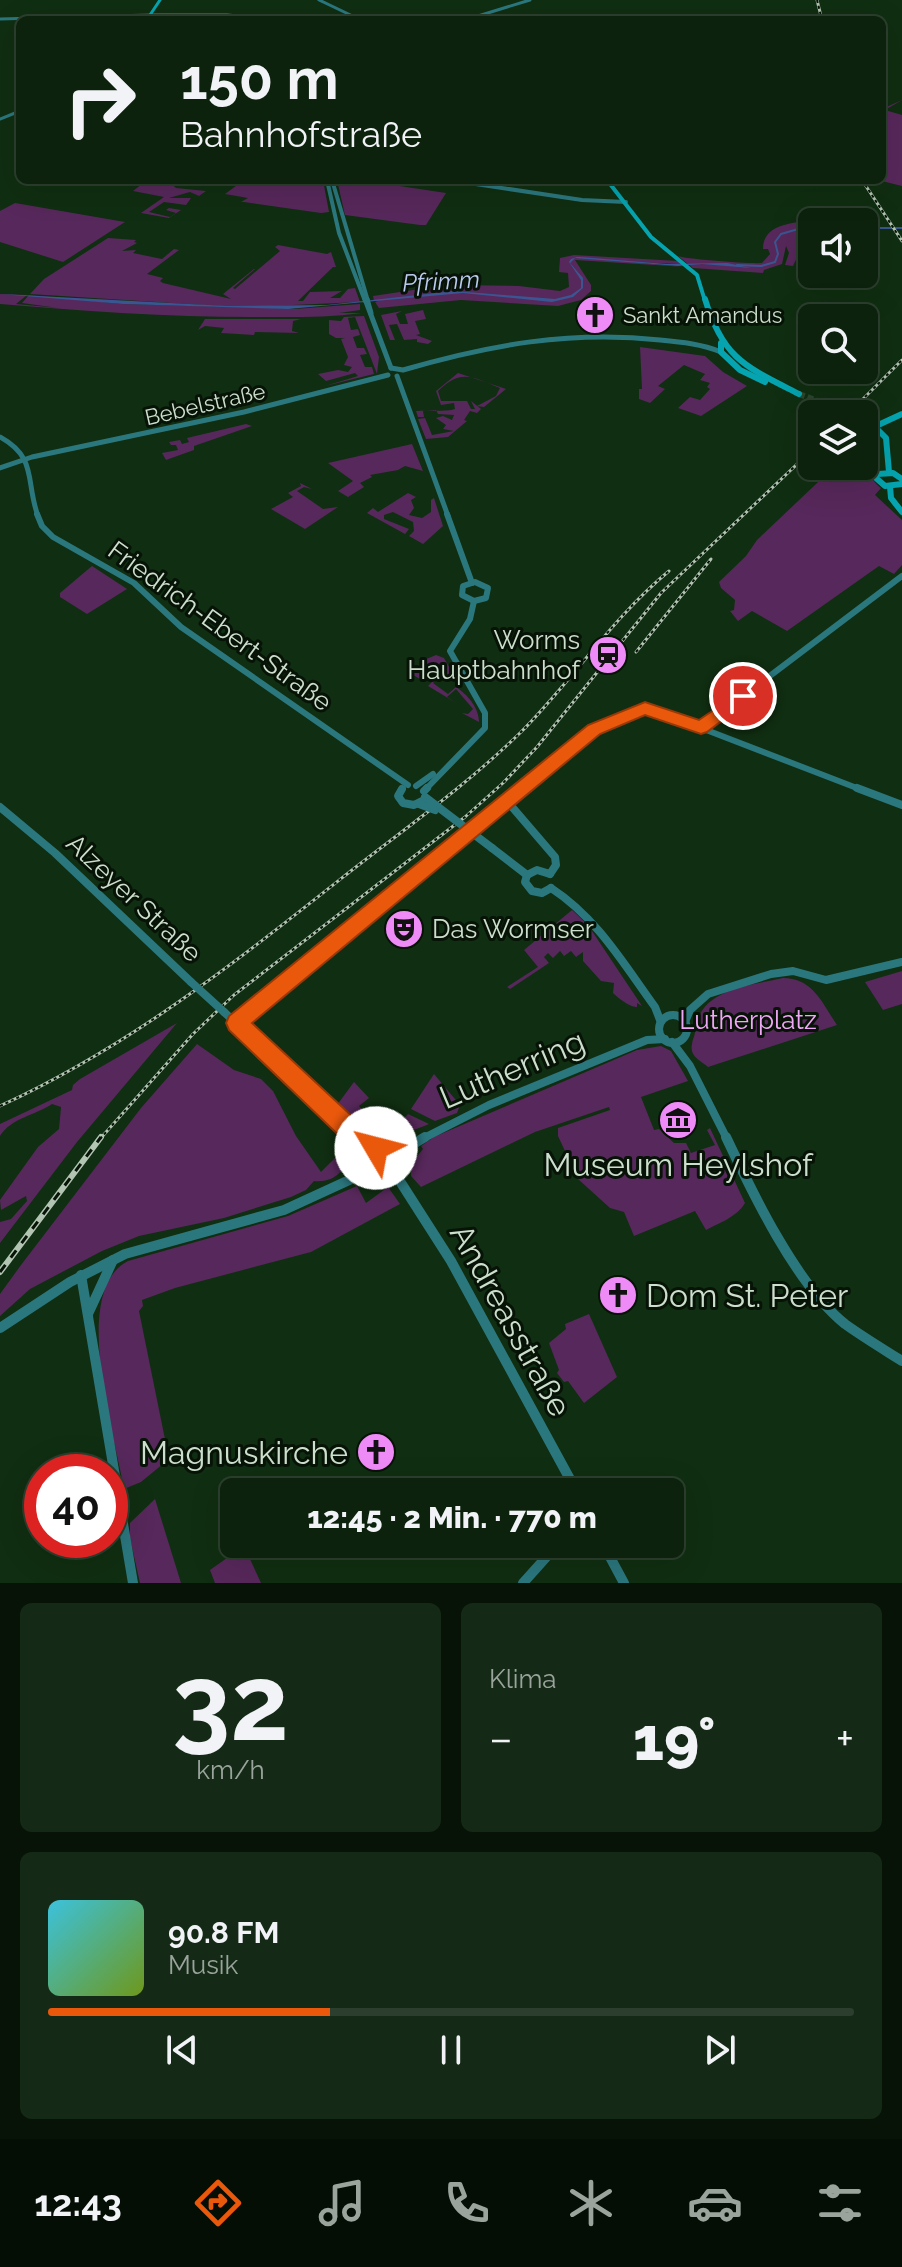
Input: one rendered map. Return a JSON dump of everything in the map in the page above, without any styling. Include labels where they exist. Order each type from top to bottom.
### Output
[{"type":"main road","points":[[150,15],[160,0]]},
{"type":"main road","points":[[150,15],[239,16]]},
{"type":"main road","points":[[610,184],[651,237],[689,267],[699,280],[721,341],[721,352],[740,370],[799,394]]},
{"type":"main road","points":[[721,341],[741,362],[770,382]]},
{"type":"main road","points":[[884,434],[874,424],[902,414]]},
{"type":"main road","points":[[889,421],[884,434],[889,472],[902,482],[890,487],[881,485],[876,478],[878,474],[889,472]]},
{"type":"main road","points":[[890,487],[891,498],[902,512]]},
{"type":"street","points":[[319,0],[353,16]]},
{"type":"street","points":[[479,16],[530,0]]},
{"type":"street","points":[[112,16],[150,15]]},
{"type":"street","points":[[331,184],[342,232],[390,364],[388,375],[397,376],[403,374],[403,370]]},
{"type":"street","points":[[476,184],[582,200],[626,202]]},
{"type":"street","points":[[390,364],[403,370],[496,345],[553,335],[618,335],[713,348],[721,352]]},
{"type":"street","points":[[704,347],[715,346],[721,341]]},
{"type":"street","name":"Bebelstraße","points":[[0,468],[27,458],[229,415],[388,375]]},
{"type":"street","points":[[397,376],[472,583]]},
{"type":"street","points":[[0,437],[17,445],[27,458]]},
{"type":"street","name":"Friedrich-Ebert-Straße","points":[[27,458],[32,503],[49,535],[116,571],[157,601],[175,623],[417,792],[527,875]]},
{"type":"street","points":[[701,728],[902,576]]},
{"type":"street","points":[[472,583],[483,584],[490,591],[486,598],[474,601],[465,598],[461,591],[465,585],[472,583]]},
{"type":"street","points":[[417,792],[485,728],[485,713],[450,651],[452,642],[472,621],[474,601]]},
{"type":"street","points":[[374,1151],[237,1023],[601,725],[641,708],[652,709],[902,805]]},
{"type":"street","points":[[507,801],[555,857],[556,865],[550,874]]},
{"type":"street","name":"Alzeyer Straße","points":[[0,807],[55,853],[237,1023]]},
{"type":"street","points":[[537,870],[550,874],[553,882],[551,888],[542,893],[532,891],[526,885],[527,875],[537,870]]},
{"type":"street","points":[[551,888],[582,908],[655,1007],[688,1031],[683,1040],[690,1066],[760,1209],[832,1314],[902,1361]]},
{"type":"street","name":"Lutherring","points":[[400,1152],[437,1130],[647,1040],[669,1020],[690,1010],[712,991],[782,972],[793,971],[826,980],[902,962]]},
{"type":"street","points":[[669,1020],[668,1041],[690,1066]]},
{"type":"street","name":"Lutherring","points":[[647,1040],[683,1040]]},
{"type":"street","points":[[386,1145],[400,1152],[403,1162],[396,1175],[382,1178],[371,1170],[370,1160],[374,1151],[386,1145]]},
{"type":"street","points":[[0,1328],[81,1275],[113,1259],[149,1245],[287,1210],[371,1170]]},
{"type":"street","name":"Andreasstraße","points":[[396,1175],[445,1249],[569,1478]]},
{"type":"street","points":[[87,1316],[113,1259]]},
{"type":"street","points":[[81,1275],[133,1583]]},
{"type":"street","points":[[523,1583],[545,1558]]},
{"type":"street","points":[[611,1558],[624,1583]]},
{"type":"green space","points":[[886,110],[902,115],[902,186],[886,182]]},
{"type":"green space","points":[[142,184],[172,184],[176,188],[206,191],[199,196],[190,192],[169,198],[191,198],[186,205],[164,202],[149,212],[170,217],[176,213],[166,210],[169,208],[181,210],[169,218],[141,213],[164,197],[133,191]]},
{"type":"green space","points":[[239,184],[324,184],[329,212],[241,202],[248,198],[225,194]]},
{"type":"green space","points":[[338,184],[386,184],[446,193],[426,225],[345,215]]},
{"type":"green space","points":[[15,203],[125,222],[63,262],[0,242],[0,211]]},
{"type":"green space","points":[[798,222],[798,256],[793,266],[785,265],[789,253],[786,246],[782,264],[763,273],[693,268],[678,256],[762,263],[770,254],[768,249],[763,249],[764,241],[773,230]]},
{"type":"green space","points":[[108,238],[136,240],[134,242],[137,243],[122,251],[136,250],[133,253],[162,259],[174,249],[179,250],[147,274],[163,278],[160,281],[163,283],[231,299],[223,294],[255,269],[235,289],[280,251],[275,247],[278,245],[327,254],[331,252],[336,267],[298,301],[303,301],[310,292],[342,291],[330,298],[340,298],[348,289],[355,288],[360,302],[250,307],[295,309],[360,304],[360,310],[339,313],[362,313],[306,317],[188,316],[94,311],[0,304],[0,294],[27,295],[16,304],[58,308],[22,303],[29,295],[123,304],[235,307],[30,294],[44,279]]},
{"type":"green space","points":[[574,255],[678,261],[681,264],[631,262],[686,267],[575,260],[591,285],[591,291],[581,300],[558,306],[461,300],[379,308],[375,302],[378,301],[374,301],[373,296],[440,286],[442,278],[457,279],[456,285],[519,286],[560,291],[569,287],[568,273],[559,272],[560,258]]},
{"type":"green space","points":[[423,310],[426,319],[415,321],[420,334],[416,335],[432,341],[428,344],[417,342],[417,339],[404,340],[397,324],[389,325],[395,340],[390,340],[381,315],[402,311],[396,314],[400,324],[408,324],[405,314]]},
{"type":"green space","points":[[364,316],[379,357],[377,374],[355,317],[348,318],[351,330],[358,329],[360,335],[353,337],[357,348],[364,348],[367,354],[360,355],[365,367],[372,367],[374,374],[325,386],[358,376],[355,373],[326,381],[318,374],[338,370],[348,372],[352,367],[344,365],[348,357],[341,339],[345,338],[329,334],[329,320],[341,321],[344,317]]},
{"type":"green space","points":[[205,319],[301,319],[293,321],[292,331],[299,333],[255,332],[254,335],[221,333],[224,328],[205,326],[198,330]]},
{"type":"green space","points":[[640,347],[705,356],[723,372],[747,386],[701,416],[678,408],[690,397],[700,400],[710,389],[707,387],[710,383],[700,380],[705,374],[684,365],[658,386],[665,389],[650,403],[639,399],[639,389],[642,389]]},
{"type":"green space","points":[[458,373],[471,377],[461,377],[446,384],[438,391],[441,401],[467,401],[471,409],[475,409],[471,401],[481,409],[477,413],[470,411],[464,420],[467,421],[448,437],[426,439],[418,419],[425,418],[432,435],[454,431],[443,429],[446,425],[436,418],[443,416],[452,420],[454,415],[438,414],[436,411],[455,409],[454,403],[441,405],[436,391]]},
{"type":"green space","points":[[488,383],[506,389],[484,407],[477,406],[496,396],[500,388]]},
{"type":"green space","points":[[246,424],[252,426],[194,446],[194,450],[166,460],[162,453],[178,450],[176,445],[169,442],[180,440],[182,444],[189,442],[187,438]]},
{"type":"green space","points":[[412,444],[423,471],[405,466],[370,475],[372,477],[360,483],[364,487],[348,497],[338,491],[353,481],[328,463]]},
{"type":"green space","points":[[820,480],[874,480],[881,488],[875,495],[902,520],[902,565],[894,574],[879,566],[787,631],[752,611],[738,621],[730,611],[734,610],[735,600],[721,588],[719,582],[746,556],[757,540]]},
{"type":"green space","points":[[300,483],[312,489],[304,487],[297,491],[323,509],[338,507],[305,529],[271,509],[293,497],[288,493],[301,486]]},
{"type":"green space","points":[[408,493],[416,497],[411,500],[414,508],[409,515],[422,518],[431,512],[431,500],[434,498],[443,526],[423,544],[409,536],[414,531],[413,522],[393,512],[384,515],[384,519],[409,529],[405,534],[367,513],[373,508],[378,512]]},
{"type":"green space","points":[[92,566],[127,589],[87,614],[60,597],[60,593]]},
{"type":"green space","points":[[436,655],[444,658],[459,684],[442,674],[433,683],[448,694],[456,687],[460,690],[475,707],[479,722],[462,713],[468,714],[473,709],[456,689],[447,697],[458,704],[428,686],[438,676],[425,671],[426,666],[421,663],[416,668],[423,675],[420,679],[410,673],[424,660]]},
{"type":"green space","points":[[572,910],[588,925],[642,1006],[637,1003],[637,1007],[631,1006],[615,995],[614,983],[601,981],[583,961],[583,952],[576,957],[571,951],[564,956],[560,951],[553,958],[548,953],[544,957],[549,963],[510,989],[507,987],[538,967],[524,950]]},
{"type":"green space","points":[[902,971],[902,1004],[883,1010],[865,982]]},
{"type":"green space","name":"Lutherplatz","points":[[783,978],[802,982],[816,993],[837,1025],[708,1067],[694,1055],[692,1042],[698,1018],[715,998],[741,987]]},
{"type":"green space","points":[[177,1023],[77,1142],[0,1243],[0,1222],[11,1219],[27,1201],[26,1196],[1,1210],[0,1200],[38,1147],[59,1129],[61,1107],[52,1104],[17,1121],[0,1136],[0,1124],[72,1090],[80,1079]]},
{"type":"green space","points":[[197,1044],[234,1070],[261,1079],[273,1091],[296,1136],[321,1172],[337,1156],[342,1137],[349,1152],[342,1170],[333,1178],[314,1181],[306,1190],[291,1197],[224,1218],[139,1236],[102,1251],[30,1289],[0,1316],[0,1294],[21,1265],[141,1108]]},
{"type":"green space","points":[[661,1046],[671,1051],[688,1081],[641,1097],[654,1130],[659,1129],[674,1143],[686,1143],[691,1153],[715,1145],[707,1130],[710,1128],[745,1203],[722,1222],[706,1230],[695,1211],[634,1236],[624,1212],[610,1208],[578,1179],[558,1136],[558,1128],[610,1110],[609,1107],[535,1132],[421,1187],[411,1176],[411,1164],[423,1149],[421,1146],[434,1137],[637,1050]]},
{"type":"green space","points":[[434,1074],[460,1105],[457,1113],[435,1121],[411,1109]]},
{"type":"green space","points":[[354,1082],[369,1098],[359,1106],[377,1129],[395,1129],[408,1114],[429,1124],[389,1136],[370,1131],[337,1105]]},
{"type":"green space","points":[[357,1186],[366,1203],[388,1187],[400,1204],[311,1252],[175,1288],[142,1300],[143,1306],[139,1311],[169,1459],[141,1482],[128,1487],[128,1454],[117,1454],[101,1368],[101,1302],[111,1277],[128,1261],[288,1216]]},
{"type":"green space","points":[[589,1314],[617,1377],[584,1403],[568,1381],[564,1382],[557,1373],[559,1370],[549,1343],[566,1329],[565,1324]]},
{"type":"green space","points":[[155,1499],[181,1583],[140,1583],[130,1538],[130,1523]]},
{"type":"green space","points":[[227,1558],[250,1558],[261,1583],[215,1583],[210,1570]]},
{"type":"water","points":[[577,257],[667,264],[727,263],[751,268],[702,264],[678,266],[575,258],[570,263],[583,278],[583,288],[573,297],[552,302],[463,293],[288,309],[123,304],[0,294],[227,306],[327,305],[454,291],[555,299],[571,295],[581,288],[581,280],[569,262],[571,259]]},
{"type":"waterway","name":"Pfrimm","points":[[878,228],[902,228]]},
{"type":"waterway","name":"Pfrimm","points":[[737,265],[761,266],[775,262],[778,254],[775,242],[781,234],[798,229]]},
{"type":"tunnel","points":[[799,394],[815,400]]},
{"type":"railway","points":[[817,0],[821,16]]},
{"type":"railway","points":[[865,184],[902,241]]},
{"type":"railway","points":[[862,400],[902,360]]},
{"type":"railway","points":[[100,1139],[193,1034],[234,995],[465,817],[503,783],[537,747],[661,593],[798,463]]},
{"type":"railway","points":[[636,652],[711,559]]},
{"type":"railway","points":[[0,1106],[93,1057],[181,1000],[265,939],[480,770],[521,732],[629,609],[669,571]]},
{"type":"railway","points":[[0,1272],[101,1137]]},
{"type":"place","name":"Sankt Amandus","points":[[595,315]]},
{"type":"place","name":"Worms Hauptbahnhof","points":[[608,655]]},
{"type":"place","name":"Das Wormser","points":[[404,929]]},
{"type":"place","name":"Museum Heylshof","points":[[678,1120]]},
{"type":"place","name":"Dom St. Peter","points":[[618,1295]]},
{"type":"place","name":"Magnuskirche","points":[[376,1452]]},
{"type":"route","points":[[376,1148],[374,1151],[362,1141],[237,1023],[594,729],[645,708],[701,728],[743,696]]}]
